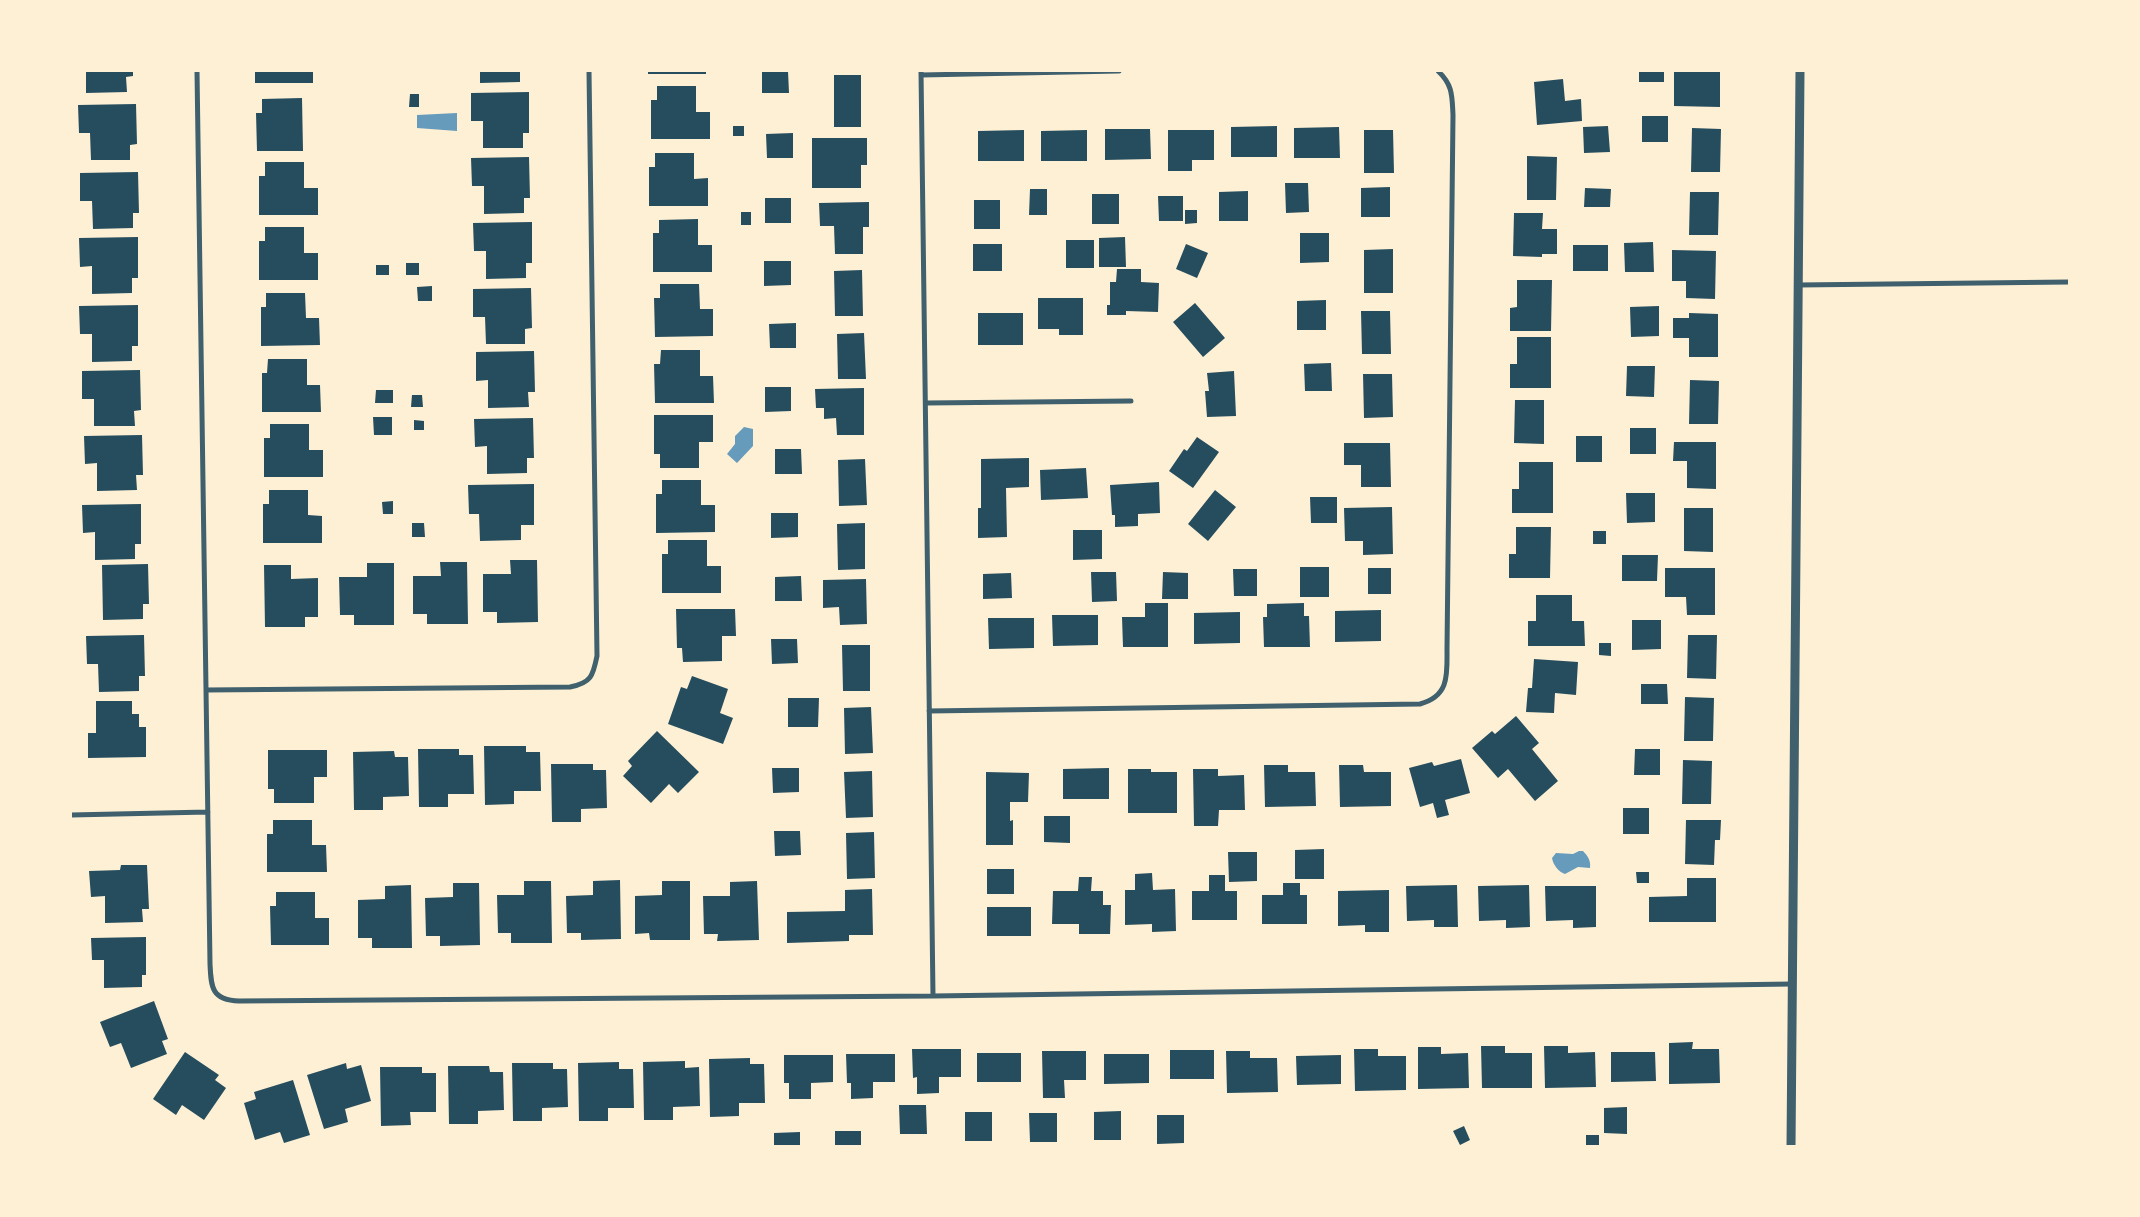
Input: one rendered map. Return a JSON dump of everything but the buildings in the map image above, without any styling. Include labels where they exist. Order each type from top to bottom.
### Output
[{"type":"street","points":[[197,71],[211,978],[213,988],[218,996],[227,1001],[933,996],[1792,984]]},
{"type":"street","points":[[206,690],[570,687],[582,685],[590,678],[597,656],[589,71]]},
{"type":"street","points":[[933,996],[921,73],[1119,71]]},
{"type":"street","points":[[929,711],[1420,704],[1428,702],[1444,687],[1447,675],[1452,93],[1448,80],[1438,71]]},
{"type":"street","points":[[1790,1146],[1800,71]]},
{"type":"street","points":[[1798,285],[2069,282]]},
{"type":"street","points":[[926,403],[1131,401]]},
{"type":"street","points":[[71,815],[208,812]]},
{"type":"water","points":[[457,113],[457,131],[417,128],[417,115]]},
{"type":"water","points":[[744,427],[753,429],[753,446],[737,463],[727,454],[735,444],[735,436]]},
{"type":"water","points":[[1583,851],[1588,857],[1590,868],[1578,867],[1565,874],[1559,870],[1552,858],[1556,853],[1573,854]]}]
